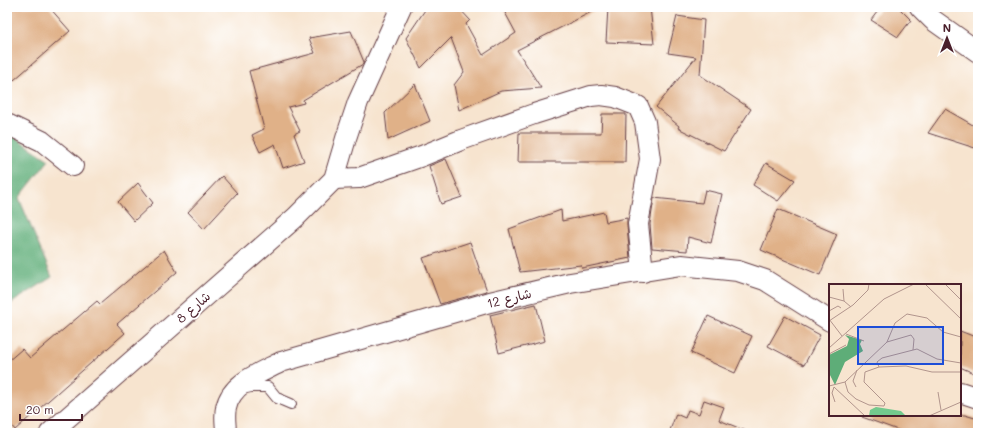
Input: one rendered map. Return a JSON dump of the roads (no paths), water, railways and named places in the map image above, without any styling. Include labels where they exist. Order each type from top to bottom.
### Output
[{"type":"street","points":[[401,7],[358,102],[346,135],[334,179],[359,178],[422,156],[505,124],[591,96],[601,95],[620,99],[638,106],[645,122],[650,159],[638,224],[643,272]]},
{"type":"street","points":[[920,7],[933,20],[978,52]]},
{"type":"street","points":[[7,124],[42,141],[73,166]]},
{"type":"street","name":"شارع 8","points":[[50,433],[296,217],[334,179]]},
{"type":"street","name":"شارع 12","points":[[233,391],[250,378],[281,362],[497,300],[570,283],[682,265],[738,271],[765,280],[829,320]]},
{"type":"street","points":[[226,433],[226,408],[233,391]]},
{"type":"street","points":[[961,392],[978,398]]},
{"type":"lane","points":[[233,391],[251,387],[268,387],[277,398],[291,404]]}]
